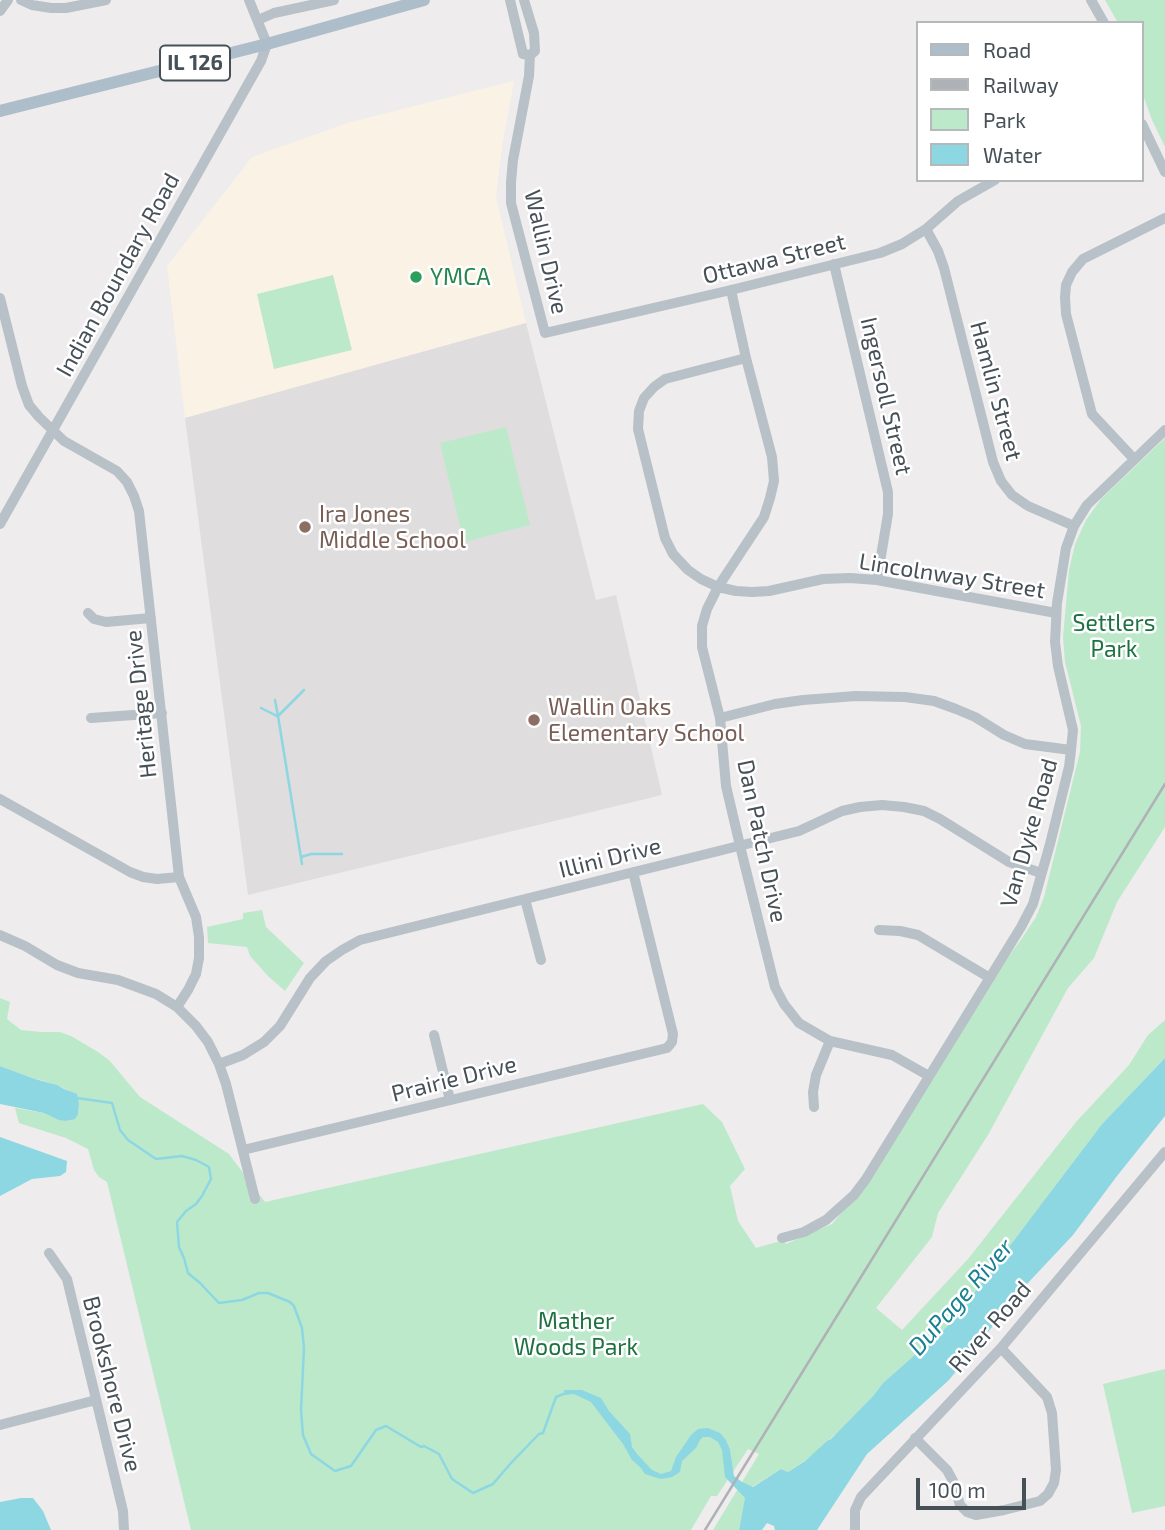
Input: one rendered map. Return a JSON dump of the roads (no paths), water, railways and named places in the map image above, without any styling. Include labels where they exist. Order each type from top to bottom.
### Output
[{"type":"main road","name":"IL 126","points":[[0,111],[267,44],[424,0]]},
{"type":"street","points":[[0,11],[8,0]]},
{"type":"street","points":[[20,0],[42,7],[59,8],[106,0]]},
{"type":"street","points":[[249,0],[267,44]]},
{"type":"street","points":[[258,20],[274,13],[334,0]]},
{"type":"street","points":[[510,0],[523,54],[530,55]]},
{"type":"street","name":"Wallin Drive","points":[[524,0],[534,33],[535,51],[530,55],[529,76],[513,160],[511,203],[545,333]]},
{"type":"street","points":[[1091,0],[1103,21]]},
{"type":"street","name":"Indian Boundary Road","points":[[0,524],[261,61],[267,44]]},
{"type":"street","points":[[1144,128],[1165,172]]},
{"type":"street","name":"Ottawa Street","points":[[545,333],[880,253],[902,244],[926,229],[958,201],[991,182]]},
{"type":"street","points":[[1134,459],[1092,414],[1066,314],[1066,285],[1083,259],[1165,218]]},
{"type":"street","name":"Hamlin Street","points":[[926,229],[939,251],[993,461],[1001,481],[1012,495],[1028,506],[1074,526]]},
{"type":"street","name":"Ingersoll Street","points":[[834,264],[888,492],[888,514],[877,580]]},
{"type":"street","name":"Dan Patch Drive","points":[[731,290],[772,457],[774,481],[764,517],[718,587],[707,609],[702,626],[702,647],[720,718],[726,786],[775,987],[799,1023],[810,1031],[830,1041],[892,1055],[929,1076]]},
{"type":"street","name":"Heritage Drive","points":[[0,298],[2,319],[30,405],[52,431],[117,471],[127,482],[139,511],[179,877],[196,917],[199,937],[196,974],[177,1007]]},
{"type":"street","points":[[718,587],[688,570],[673,554],[665,538],[638,429],[639,411],[644,398],[665,379],[746,358]]},
{"type":"street","name":"Van Dyke Road","points":[[782,1238],[804,1232],[825,1220],[854,1195],[990,978],[1033,904],[1069,767],[1073,730],[1055,642],[1061,567],[1066,548],[1074,526],[1087,505],[1165,430]]},
{"type":"street","name":"Lincolnway Street","points":[[718,587],[752,592],[769,591],[823,579],[850,578],[877,580],[1056,612]]},
{"type":"street","points":[[88,613],[94,619],[106,622],[150,618]]},
{"type":"street","points":[[720,718],[803,700],[856,696],[905,697],[934,701],[956,709],[1025,744],[1071,750]]},
{"type":"street","points":[[91,718],[162,713]]},
{"type":"street","points":[[0,799],[130,872],[157,879],[179,877]]},
{"type":"street","name":"Illini Drive","points":[[219,1064],[243,1055],[264,1042],[280,1026],[310,978],[326,961],[360,940],[799,831],[842,811],[882,805],[924,811],[940,818],[1009,862],[1041,873]]},
{"type":"street","name":"Prairie Drive","points":[[243,1150],[667,1048],[672,1042],[673,1034],[634,872]]},
{"type":"street","points":[[525,899],[541,960]]},
{"type":"street","points":[[879,930],[918,935],[990,978]]},
{"type":"street","points":[[0,935],[78,974],[118,980],[156,994],[177,1007],[196,1026],[219,1064],[255,1199]]},
{"type":"street","points":[[434,1035],[450,1100]]},
{"type":"street","points":[[814,1107],[816,1075],[830,1041]]},
{"type":"street","name":"River Road","points":[[855,1530],[855,1510],[861,1497],[1001,1348],[1165,1152]]},
{"type":"street","name":"Brookshore Drive","points":[[49,1253],[67,1279],[123,1511],[124,1530]]},
{"type":"street","points":[[915,1438],[947,1471],[960,1505],[967,1512],[976,1515],[1004,1510],[1040,1501],[1048,1494],[1054,1483],[1056,1470],[1052,1413],[1047,1397],[1001,1348]]},
{"type":"street","points":[[0,1425],[96,1400]]},
{"type":"water","points":[[1165,1058],[1165,1116],[1073,1235],[1012,1300],[948,1381],[867,1454],[817,1530],[775,1530],[774,1526],[767,1523],[762,1530],[739,1530],[745,1498],[725,1477],[722,1450],[718,1442],[710,1437],[703,1437],[682,1461],[680,1472],[672,1477],[654,1477],[645,1474],[632,1460],[591,1402],[574,1394],[565,1395],[564,1390],[582,1390],[601,1398],[630,1434],[632,1447],[637,1454],[652,1470],[661,1474],[671,1471],[676,1457],[691,1435],[698,1429],[708,1428],[720,1433],[726,1440],[734,1476],[742,1482],[753,1487],[781,1469],[788,1472],[831,1439],[883,1383],[953,1321],[1102,1124]]},
{"type":"water","points":[[0,1066],[77,1094],[79,1104],[75,1119],[59,1120],[44,1113],[0,1104]]},
{"type":"water","points":[[0,1137],[67,1161],[66,1172],[60,1176],[32,1179],[0,1196]]},
{"type":"water","points":[[33,1498],[43,1511],[51,1530],[0,1530],[0,1502]]},
{"type":"waterway","points":[[302,864],[278,716],[304,690]]},
{"type":"waterway","points":[[275,700],[278,716]]},
{"type":"waterway","points":[[261,708],[277,716]]},
{"type":"waterway","points":[[301,857],[311,854],[342,854]]},
{"type":"waterway","points":[[77,1098],[112,1103],[120,1130],[128,1140],[156,1159],[182,1156],[209,1167],[211,1179],[202,1196],[177,1222],[179,1247],[188,1273],[219,1303],[268,1293],[294,1306],[302,1328],[304,1348],[301,1410],[303,1435],[311,1454],[335,1471],[351,1466],[376,1430],[386,1426],[421,1447],[439,1454],[452,1479],[473,1493],[493,1484],[539,1434],[543,1433],[556,1397],[566,1393]]},
{"type":"railway","points":[[705,1530],[1165,784]]},
{"type":"place","name":"YMCA","points":[[416,277]]},
{"type":"place","name":"Ira Jones Middle School","points":[[305,527]]},
{"type":"place","name":"Wallin Oaks Elementary School","points":[[534,720]]},
{"type":"park label","name":"Settlers Park","points":[[1114,636]]},
{"type":"park label","name":"Mather Woods Park","points":[[576,1334]]},
{"type":"water label","name":"DuPage River","points":[[961,1297]]}]
